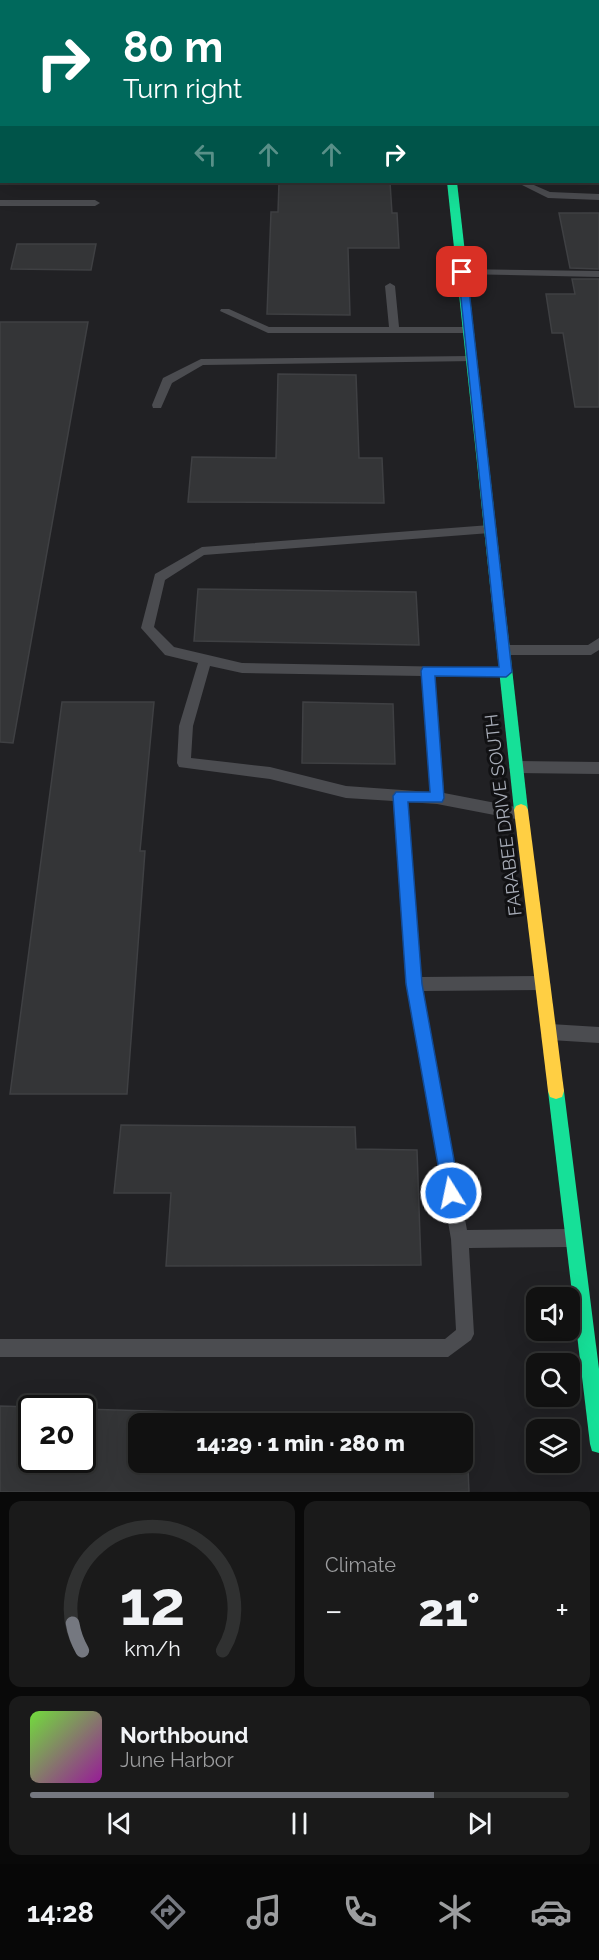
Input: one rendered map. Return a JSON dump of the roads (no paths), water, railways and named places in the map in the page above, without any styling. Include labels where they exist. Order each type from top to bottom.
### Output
[{"type":"street","name":"FARABEE DRIVE SOUTH","points":[[452,183],[516,767],[574,1238],[591,1308],[599,1444]]},
{"type":"lane","points":[[523,183],[548,195],[599,197]]},
{"type":"lane","points":[[0,203],[95,203]]},
{"type":"lane","points":[[462,272],[599,273]]},
{"type":"lane","points":[[390,286],[394,330]]},
{"type":"lane","points":[[225,311],[268,330],[468,330]]},
{"type":"lane","points":[[156,405],[167,381],[201,362],[471,359]]},
{"type":"lane","points":[[490,529],[202,551],[159,577],[147,628],[170,651],[242,668],[506,672]]},
{"type":"lane","points":[[503,650],[591,650],[599,643]]},
{"type":"lane","points":[[206,659],[186,726],[184,763],[270,773],[346,792],[437,798],[522,814]]},
{"type":"lane","points":[[428,671],[437,798]]},
{"type":"lane","points":[[516,767],[599,768]]},
{"type":"lane","points":[[0,1348],[448,1348],[465,1334],[460,1239],[414,984],[400,796]]},
{"type":"lane","points":[[414,984],[543,983]]},
{"type":"lane","points":[[549,1031],[599,1035]]},
{"type":"lane","points":[[460,1239],[574,1238]]}]
